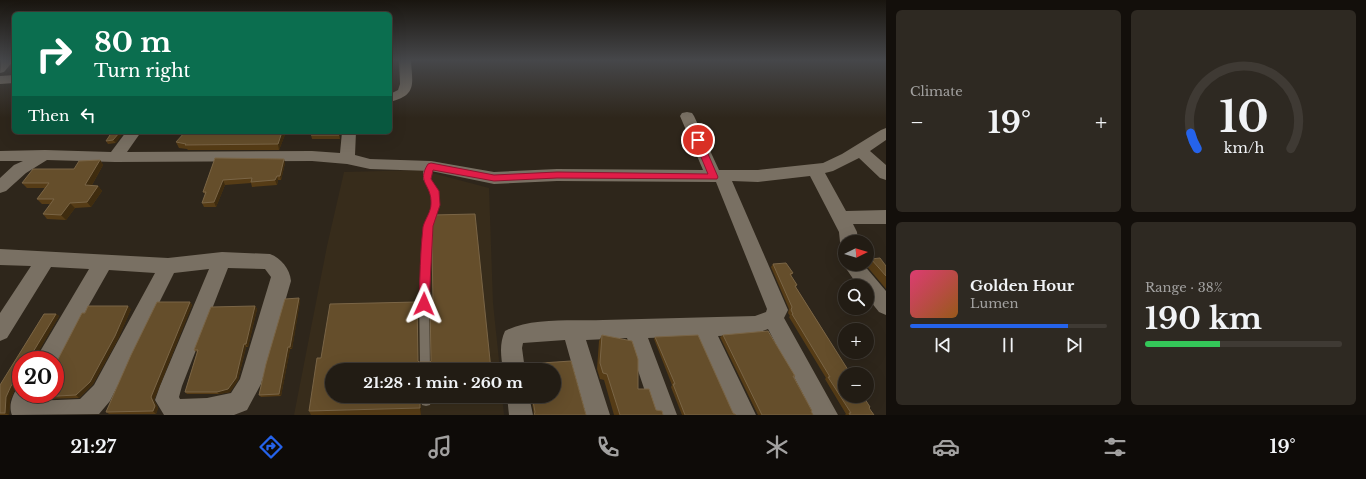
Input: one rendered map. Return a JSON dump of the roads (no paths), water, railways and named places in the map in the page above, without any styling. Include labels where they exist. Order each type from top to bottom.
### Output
[{"type":"street","points":[[392,97],[401,95],[405,91],[407,79]]},
{"type":"street","points":[[513,363],[511,348],[512,338],[519,334],[529,332],[755,325],[773,318],[778,310],[718,177],[687,116]]},
{"type":"street","points":[[0,156],[312,156],[347,159],[370,164],[431,166],[494,178],[557,175],[758,176],[815,170],[827,167],[847,158],[886,133]]},
{"type":"street","points":[[115,157],[132,134]]},
{"type":"street","points":[[347,159],[349,134]]},
{"type":"street","points":[[857,151],[866,155],[886,174]]},
{"type":"street","points":[[0,187],[20,169],[45,155]]},
{"type":"street","points":[[815,170],[841,218],[848,235]]},
{"type":"street","points":[[841,218],[886,217]]},
{"type":"street","points":[[0,257],[168,266],[222,260],[270,262],[281,275],[281,281],[250,384],[239,402],[221,408],[187,412],[174,410],[167,400],[171,386],[222,260]]},
{"type":"street","points":[[0,331],[6,313],[46,259]]},
{"type":"street","points":[[51,351],[104,262]]},
{"type":"street","points":[[23,403],[22,410],[29,413],[82,411],[91,406],[102,393],[168,266]]},
{"type":"street","points":[[858,271],[886,306]]},
{"type":"street","points":[[773,318],[826,415]]},
{"type":"street","points":[[703,326],[744,415]]},
{"type":"street","points":[[634,329],[665,415]]},
{"type":"street","points":[[573,330],[598,415]]},
{"type":"street","points":[[519,403],[521,415]]},
{"type":"lane","points":[[425,363],[424,289],[428,226],[436,205],[434,191],[427,179],[427,172],[431,166]]}]
